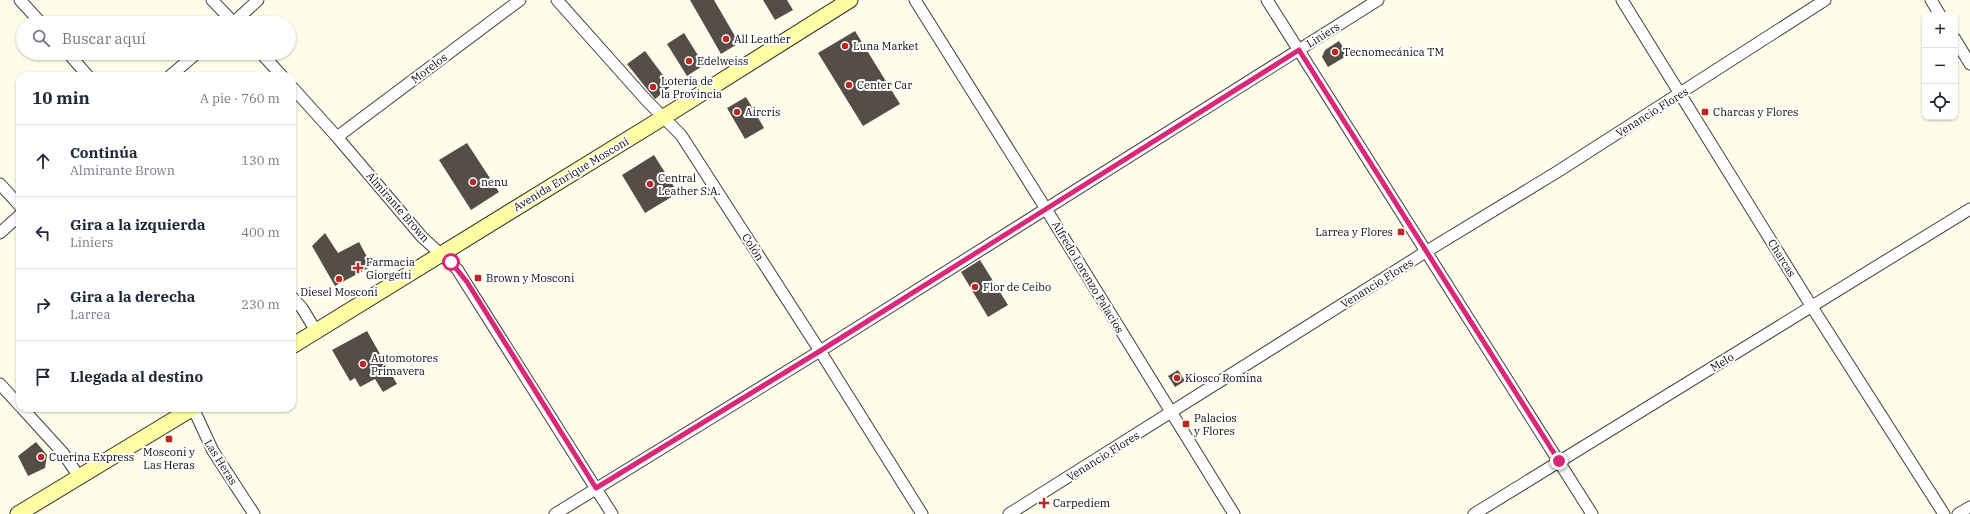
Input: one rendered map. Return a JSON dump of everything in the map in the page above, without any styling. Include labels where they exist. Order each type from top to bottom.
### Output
[{"type":"main road","name":"Avenida Enrique Mosconi","points":[[296,344],[664,117],[850,0]]},
{"type":"main road","points":[[18,514],[80,478],[187,412]]},
{"type":"street","points":[[20,0],[35,16]]},
{"type":"street","points":[[212,0],[227,16]]},
{"type":"street","points":[[241,16],[258,0]]},
{"type":"street","name":"Morelos","points":[[337,137],[520,0]]},
{"type":"street","name":"Colón","points":[[557,0],[647,101],[680,135],[820,351],[922,514]]},
{"type":"street","name":"Alfredo Lorenzo Palacios","points":[[915,0],[1234,514]]},
{"type":"street","points":[[1267,0],[1592,514]]},
{"type":"street","name":"Liniers","points":[[555,514],[820,351],[1378,0]]},
{"type":"street","name":"Charcas","points":[[1622,0],[1812,307],[1944,514]]},
{"type":"street","name":"Venancio Flores","points":[[1009,514],[1427,251],[1681,94],[1825,0]]},
{"type":"street","points":[[1931,0],[1938,12]]},
{"type":"street","points":[[1958,44],[1970,63]]},
{"type":"street","points":[[74,60],[85,72]]},
{"type":"street","points":[[175,72],[189,60]]},
{"type":"street","points":[[267,60],[278,72]]},
{"type":"street","name":"Almirante Brown","points":[[296,91],[422,237],[441,253],[457,269],[467,282],[612,514]]},
{"type":"street","points":[[0,184],[16,202]]},
{"type":"street","name":"Melo","points":[[1474,514],[1970,209]]},
{"type":"street","points":[[0,233],[16,219]]},
{"type":"street","points":[[296,301],[302,308],[316,331]]},
{"type":"street","points":[[0,384],[16,402]]},
{"type":"street","points":[[26,412],[63,453],[80,478]]},
{"type":"street","name":"Las Heras","points":[[195,412],[213,451],[254,514]]},
{"type":"street","points":[[1958,514],[1970,507]]},
{"type":"building","points":[[690,0],[714,0],[739,43],[721,54]]},
{"type":"building","points":[[763,0],[787,0],[793,10],[775,20]]},
{"type":"building","points":[[855,31],[900,104],[863,126],[818,53]]},
{"type":"building","points":[[684,33],[704,65],[687,76],[667,44]]},
{"type":"building","name":"Tecnomecánica TM","points":[[1339,41],[1348,55],[1328,67],[1322,57],[1325,50]]},
{"type":"building","points":[[645,51],[671,86],[655,99],[627,64]]},
{"type":"building","points":[[746,97],[764,128],[745,139],[727,108]]},
{"type":"building","name":"nenu","points":[[467,143],[499,192],[471,210],[439,160]]},
{"type":"building","name":"Central Leather S.A.","points":[[654,155],[678,193],[645,213],[622,175]]},
{"type":"building","points":[[325,233],[338,253],[359,242],[372,266],[335,286],[312,246]]},
{"type":"building","name":"Flor de Ceibo","points":[[980,260],[1008,305],[988,317],[961,272]]},
{"type":"building","name":"Automotores Primavera","points":[[367,331],[397,384],[383,392],[375,379],[360,387],[355,378],[350,381],[332,350]]},
{"type":"building","name":"Kiosco Romina","points":[[1178,370],[1185,381],[1175,387],[1168,376]]},
{"type":"building","points":[[36,442],[47,455],[45,468],[28,476],[18,456]]},
{"type":"place","name":"All Leather","points":[[726,39]]},
{"type":"place","name":"Luna Market","points":[[845,46]]},
{"type":"place","name":"Tecnomecánica TM","points":[[1335,52]]},
{"type":"place","name":"Edelweiss","points":[[689,61]]},
{"type":"place","name":"Center Car","points":[[849,85]]},
{"type":"place","name":"Lotería de la Provincia","points":[[653,87]]},
{"type":"place","name":"Aircris","points":[[737,112]]},
{"type":"place","name":"Charcas y Flores","points":[[1705,112]]},
{"type":"place","name":"nenu","points":[[473,182]]},
{"type":"place","name":"Central Leather S.A.","points":[[650,184]]},
{"type":"place","name":"Larrea y Flores","points":[[1401,232]]},
{"type":"place","name":"Farmacia Giorgetti","points":[[358,268]]},
{"type":"place","name":"Brown y Mosconi","points":[[478,278]]},
{"type":"place","name":"Diesel Mosconi","points":[[339,279]]},
{"type":"place","name":"Flor de Ceibo","points":[[975,287]]},
{"type":"place","name":"Automotores Primavera","points":[[363,364]]},
{"type":"place","name":"Kiosco Romina","points":[[1177,378]]},
{"type":"place","name":"Palacios y Flores","points":[[1186,424]]},
{"type":"place","name":"Mosconi y Las Heras","points":[[169,439]]},
{"type":"place","name":"Cuerina Express","points":[[41,457]]},
{"type":"place","name":"Carpediem","points":[[1044,503]]},
{"type":"route","points":[[451,262],[467,282],[596,488],[820,351],[1299,50],[1559,461]]}]
